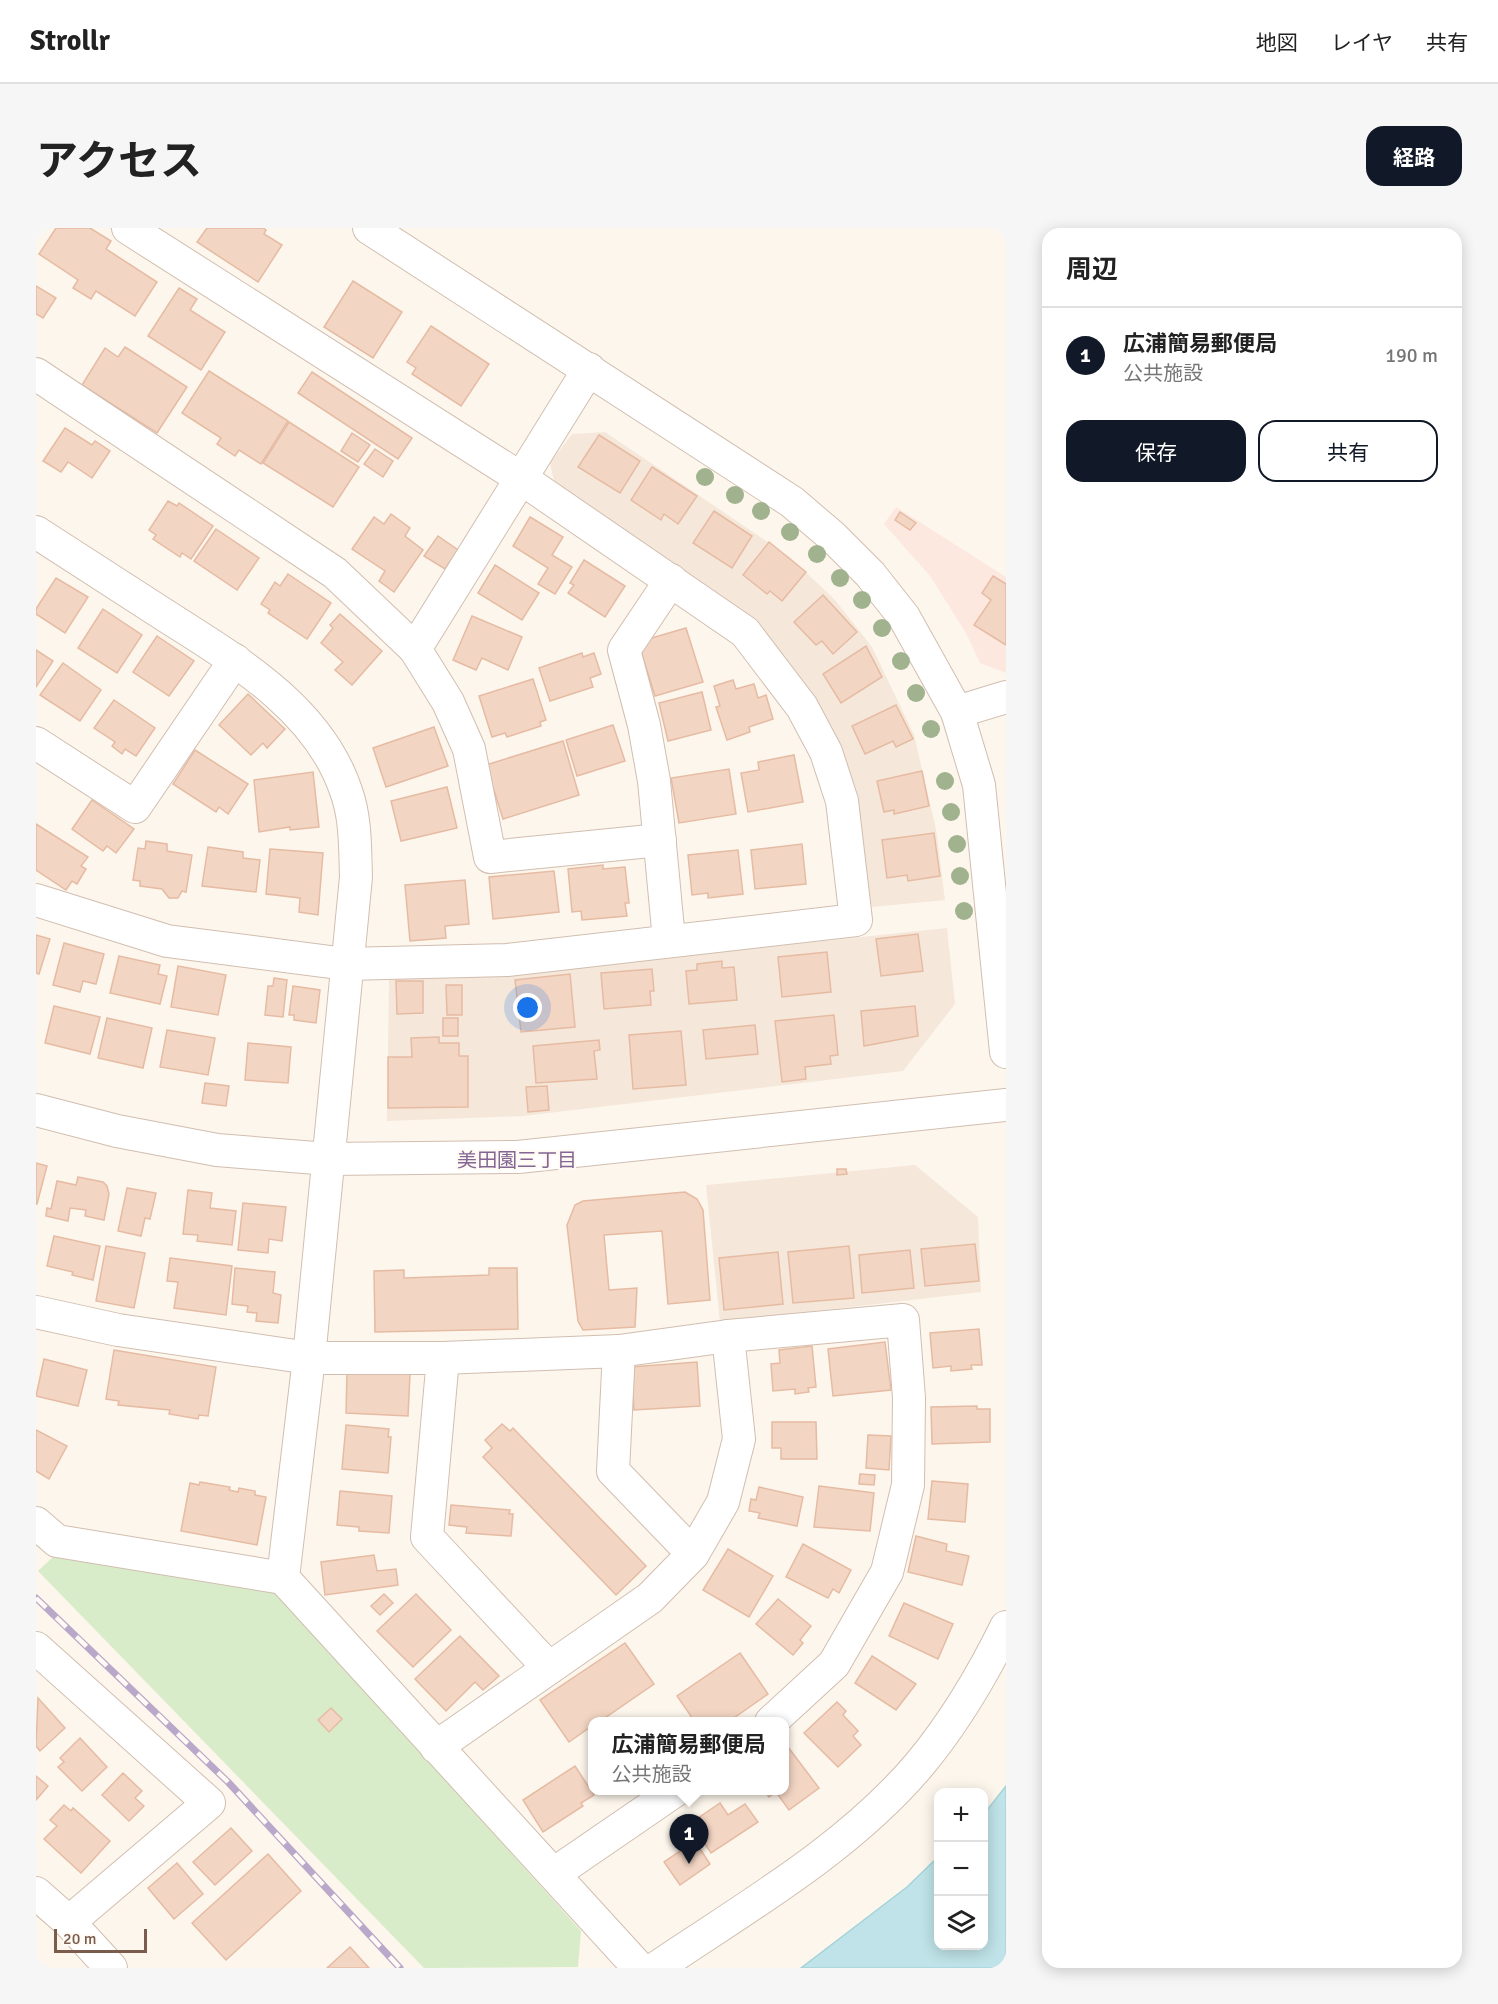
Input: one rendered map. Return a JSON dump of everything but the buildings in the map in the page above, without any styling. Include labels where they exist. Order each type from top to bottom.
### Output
[{"type":"street","points":[[36,900],[167,941],[346,964],[507,960],[856,920],[842,801],[826,752],[802,707],[745,632],[522,479],[128,228]]},
{"type":"street","points":[[369,228],[792,502],[833,537],[870,574],[904,616],[957,712],[979,785],[1006,1052]]},
{"type":"street","points":[[415,649],[589,369]]},
{"type":"street","points":[[36,374],[335,573],[415,649],[448,702],[469,749],[490,857],[660,840]]},
{"type":"street","points":[[36,532],[234,660],[285,699],[323,746],[346,791],[355,834],[356,877],[309,1358],[283,1578]]},
{"type":"street","points":[[669,940],[660,840],[644,725],[624,650],[671,580]]},
{"type":"street","points":[[36,743],[135,807],[234,660]]},
{"type":"street","points":[[957,712],[1006,697]]},
{"type":"street","points":[[36,1110],[117,1131],[217,1150],[328,1160],[518,1157],[1006,1105]]},
{"type":"street","points":[[36,1312],[118,1330],[309,1358],[443,1358],[619,1351],[728,1336],[903,1320],[909,1398],[908,1485],[887,1572],[834,1664],[776,1717]]},
{"type":"street","points":[[436,1747],[650,1598],[693,1554],[723,1502],[739,1439],[728,1336]]},
{"type":"street","points":[[619,1351],[613,1471],[693,1554]]},
{"type":"street","points":[[443,1358],[428,1537],[549,1668]]},
{"type":"street","points":[[36,1523],[57,1541],[283,1578],[436,1747],[555,1873],[639,1968]]},
{"type":"street","points":[[656,1968],[787,1880],[862,1822],[918,1766],[953,1720],[1006,1626]]},
{"type":"street","points":[[36,1648],[209,1803],[69,1922]]},
{"type":"street","points":[[555,1873],[670,1795]]},
{"type":"street","points":[[36,1893],[69,1922],[111,1968]]},
{"type":"shaded area","points":[[605,432],[790,557],[835,600],[872,647],[914,735],[936,829],[945,900],[872,907],[852,784],[804,688],[556,490],[550,463],[572,434]]},
{"type":"shaded area","points":[[896,507],[1006,577],[1006,673],[980,663],[966,633],[930,576],[884,524]]},
{"type":"shaded area","points":[[947,928],[955,1004],[903,1071],[523,1116],[387,1121],[389,977],[509,974]]},
{"type":"shaded area","points":[[915,1165],[978,1217],[981,1292],[720,1322],[706,1185]]},
{"type":"green space","points":[[54,1556],[277,1593],[581,1931],[578,1967],[424,1968],[38,1571]]},
{"type":"water","points":[[1006,1786],[1006,1968],[801,1968],[907,1887],[934,1861],[934,1950],[988,1950],[988,1809]]},
{"type":"railway","points":[[36,1598],[228,1782],[400,1968]]},
{"type":"place","name":"広浦簡易郵便局","points":[[689,1864]]},
{"type":"district","name":"美田園三丁目","points":[[517,1160]]}]
